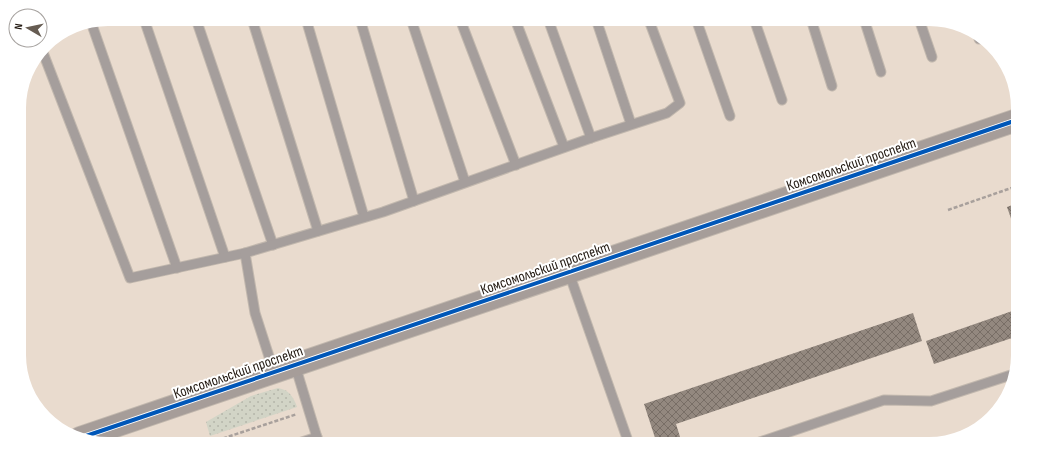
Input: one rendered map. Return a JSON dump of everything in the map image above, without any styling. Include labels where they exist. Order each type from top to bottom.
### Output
[{"type":"street","name":"Комсомольский проспект","points":[[90,435],[1011,122]]},
{"type":"lane","points":[[146,26],[225,257]]},
{"type":"lane","points":[[198,26],[273,245]]},
{"type":"lane","points":[[254,26],[318,231]]},
{"type":"lane","points":[[308,26],[364,217]]},
{"type":"lane","points":[[362,26],[414,200]]},
{"type":"lane","points":[[413,26],[465,182]]},
{"type":"lane","points":[[463,26],[516,165]]},
{"type":"lane","points":[[518,26],[564,148]]},
{"type":"lane","points":[[551,26],[591,138]]},
{"type":"lane","points":[[598,26],[631,124]]},
{"type":"lane","points":[[44,56],[130,278],[245,253],[273,245],[364,217],[631,124],[667,113],[680,102],[654,26]]},
{"type":"lane","points":[[698,26],[730,116]]},
{"type":"lane","points":[[756,26],[782,100]]},
{"type":"lane","points":[[813,26],[832,86]]},
{"type":"lane","points":[[866,26],[881,72]]},
{"type":"lane","points":[[921,26],[932,57]]},
{"type":"lane","points":[[93,28],[177,268]]},
{"type":"lane","points":[[245,253],[255,313],[274,372]]},
{"type":"lane","points":[[569,273],[627,437]]},
{"type":"lane","points":[[295,365],[317,437]]},
{"type":"lane","points":[[775,437],[884,400],[931,401],[1008,376]]},
{"type":"path","points":[[948,210],[1011,188]]},
{"type":"path","points":[[227,437],[309,410]]},
{"type":"shaded area","points":[[278,388],[285,390],[290,394],[297,407],[210,436],[206,422],[251,396]]},
{"type":"building","points":[[1011,206],[1011,218],[1007,207]]},
{"type":"building","points":[[1011,311],[1011,338],[934,364],[926,341]]},
{"type":"building","points":[[913,313],[922,341],[676,424],[680,437],[655,437],[644,404]]},
{"type":"cycle path","points":[[90,435],[1011,122]]}]
